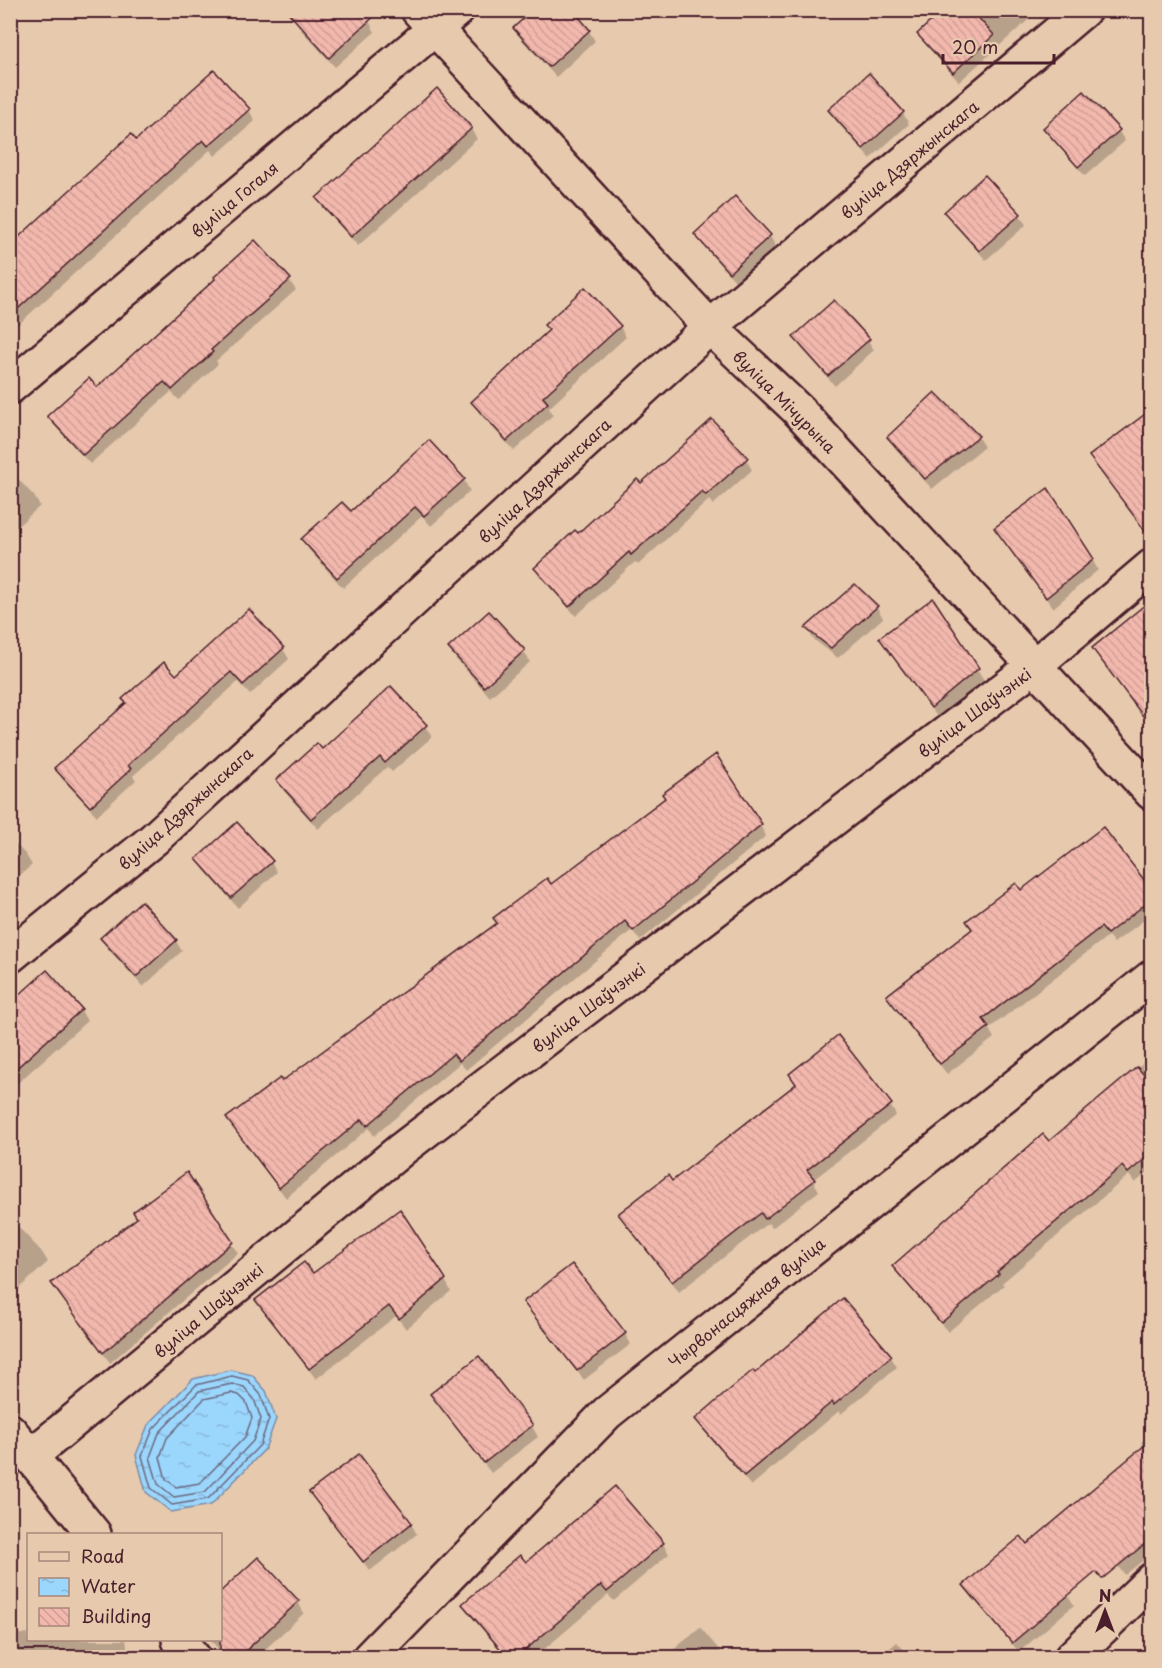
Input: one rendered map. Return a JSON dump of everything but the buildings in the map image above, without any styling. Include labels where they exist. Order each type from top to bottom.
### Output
[{"type":"street","name":"вуліца Дзяржынскага","points":[[10,956],[154,839],[710,327],[1084,10]]},
{"type":"street","name":"вуліца Мічурына","points":[[437,17],[710,327],[797,409],[1152,793]]},
{"type":"street","name":"вуліца Гогаля","points":[[10,387],[437,17]]},
{"type":"street","name":"вуліца Шаўчэнкі","points":[[31,1456],[402,1149],[1034,666],[1152,567]]},
{"type":"street","name":"Чырвонасцяжная вуліца","points":[[369,1658],[607,1413],[1152,977]]},
{"type":"street","points":[[10,1431],[93,1533]]},
{"type":"street","points":[[1071,1658],[1152,1580]]},
{"type":"street","points":[[180,1641],[194,1658]]},
{"type":"water","points":[[231,1370],[252,1375],[266,1391],[276,1419],[265,1449],[211,1505],[171,1512],[146,1492],[136,1455],[148,1425],[193,1379]]}]
